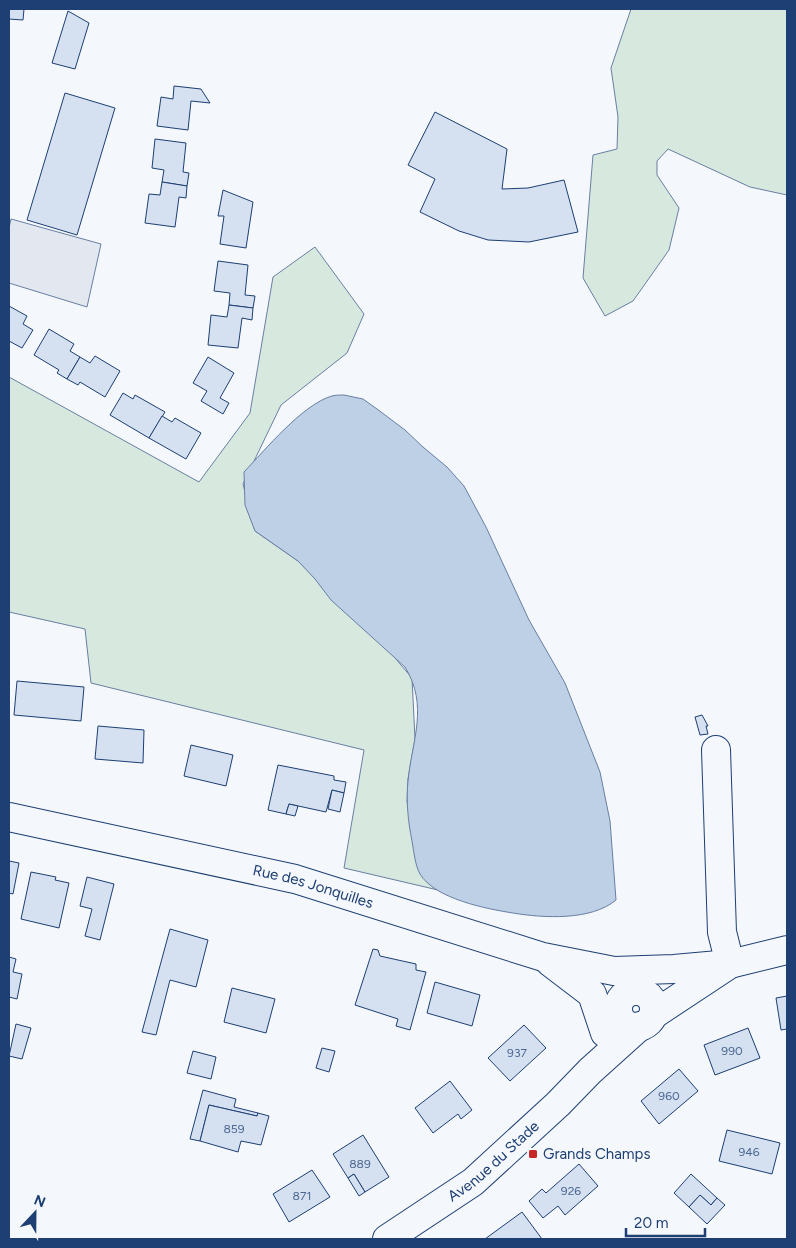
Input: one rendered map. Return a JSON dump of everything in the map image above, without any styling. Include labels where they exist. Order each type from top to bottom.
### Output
[{"type":"street","points":[[716,750],[722,932],[730,964]]},
{"type":"street","name":"Rue des Jonquilles","points":[[9,817],[295,879],[543,957],[614,971],[674,969],[730,964],[787,950]]},
{"type":"street","points":[[543,957],[627,1020]]},
{"type":"street","name":"Rue des Jonquilles","points":[[627,1020],[730,964]]},
{"type":"street","name":"Rue des Jonquilles","points":[[614,971],[639,991],[674,969]]},
{"type":"street","points":[[627,1020],[619,1003],[626,994],[639,991]]},
{"type":"street","name":"Avenue du Stade","points":[[590,1071],[627,1020]]},
{"type":"street","name":"Avenue du Stade","points":[[387,1239],[474,1182],[558,1104],[590,1071],[627,1020]]},
{"type":"shaded area","points":[[631,9],[787,9],[787,195],[750,187],[668,149],[657,161],[657,175],[679,208],[669,250],[633,301],[605,316],[583,278],[593,155],[617,149],[618,117],[611,68]]},
{"type":"shaded area","points":[[11,219],[101,244],[87,307],[9,283],[9,228]]},
{"type":"shaded area","points":[[315,247],[364,314],[347,353],[281,405],[243,484],[255,531],[298,561],[390,652],[412,678],[415,739],[408,779],[407,802],[426,881],[438,890],[344,868],[364,750],[91,683],[85,629],[9,612],[9,377],[199,482],[250,413],[273,277]]},
{"type":"water","points":[[344,395],[363,399],[405,430],[447,467],[464,486],[486,527],[529,620],[565,683],[600,772],[610,821],[616,900],[606,907],[580,915],[552,917],[502,911],[449,896],[427,883],[420,874],[414,854],[407,804],[408,781],[418,709],[412,681],[405,667],[331,600],[298,561],[255,531],[245,505],[244,472],[273,440],[309,408],[332,396]]},
{"type":"building","points":[[9,9],[24,9],[23,20],[9,19]]},
{"type":"building","points":[[68,11],[89,23],[75,69],[52,63]]},
{"type":"building","points":[[174,86],[201,89],[210,103],[191,101],[188,130],[157,126],[161,97],[173,99]]},
{"type":"building","points":[[65,93],[115,108],[77,235],[27,220]]},
{"type":"building","points":[[435,112],[507,149],[502,189],[528,188],[564,180],[578,232],[529,242],[488,240],[459,231],[420,212],[435,179],[408,165]]},
{"type":"building","points":[[155,139],[186,143],[183,172],[189,173],[187,186],[162,182],[164,170],[152,168]]},
{"type":"building","points":[[162,182],[187,186],[186,198],[179,197],[175,227],[145,223],[149,194],[160,195]]},
{"type":"building","points":[[223,190],[253,202],[246,248],[220,244],[224,216],[218,216]]},
{"type":"building","points":[[218,261],[248,265],[245,295],[255,296],[253,308],[229,305],[230,293],[214,291]]},
{"type":"building","points":[[229,305],[253,308],[252,320],[242,318],[238,348],[208,345],[211,315],[227,317]]},
{"type":"building","points":[[9,306],[27,316],[23,324],[33,330],[22,348],[9,341]]},
{"type":"building","points":[[49,329],[74,344],[70,351],[80,357],[67,379],[57,373],[59,370],[34,355]]},
{"type":"building","points":[[95,356],[120,371],[105,397],[80,382],[78,385],[67,379],[80,357],[90,363]]},
{"type":"building","points":[[208,357],[234,373],[220,398],[229,403],[223,414],[201,401],[207,391],[193,383]]},
{"type":"building","points":[[123,393],[133,399],[135,395],[165,412],[149,438],[110,415]]},
{"type":"building","points":[[162,416],[172,422],[175,418],[201,433],[186,459],[149,438]]},
{"type":"building","points":[[17,681],[84,687],[81,721],[14,715]]},
{"type":"building","points":[[702,715],[708,726],[706,726],[708,734],[700,735],[695,717]]},
{"type":"building","points":[[98,726],[144,730],[143,763],[95,759]]},
{"type":"building","points":[[191,745],[233,755],[226,786],[184,776]]},
{"type":"building","points":[[278,765],[334,776],[334,780],[346,782],[344,793],[332,790],[326,812],[289,804],[286,814],[268,810]]},
{"type":"building","points":[[332,790],[344,793],[340,812],[328,809]]},
{"type":"building","points":[[289,804],[298,806],[295,816],[286,814]]},
{"type":"building","points":[[9,861],[19,863],[13,894],[9,893]]},
{"type":"building","points":[[31,872],[56,877],[55,880],[69,883],[59,928],[21,919]]},
{"type":"building","points":[[87,877],[114,884],[100,940],[85,936],[92,909],[80,906]]},
{"type":"building","points":[[170,929],[208,940],[196,987],[170,980],[156,1035],[142,1032]]},
{"type":"building","points":[[373,949],[378,950],[380,956],[416,964],[416,970],[426,972],[410,1030],[396,1026],[398,1019],[355,1005]]},
{"type":"building","points":[[9,957],[16,959],[13,972],[22,974],[17,999],[9,997]]},
{"type":"building","points":[[435,982],[480,995],[472,1026],[427,1013]]},
{"type":"building","points":[[232,988],[275,999],[266,1033],[224,1022]]},
{"type":"building","points":[[787,996],[787,1029],[781,1030],[776,998]]},
{"type":"building","points":[[16,1024],[31,1028],[22,1059],[9,1056]]},
{"type":"building","points":[[524,1025],[546,1048],[510,1081],[488,1058]]},
{"type":"building","points":[[748,1028],[760,1058],[715,1075],[704,1045]]},
{"type":"building","points":[[322,1048],[335,1051],[329,1072],[316,1068]]},
{"type":"building","points":[[193,1051],[216,1057],[211,1079],[187,1073]]},
{"type":"building","points":[[679,1069],[698,1091],[659,1124],[641,1101]]},
{"type":"building","points":[[450,1081],[472,1110],[461,1119],[458,1114],[433,1133],[415,1108]]},
{"type":"building","points":[[203,1090],[236,1099],[234,1107],[258,1113],[257,1116],[209,1105],[200,1141],[190,1139]]},
{"type":"building","points":[[209,1105],[257,1116],[258,1113],[269,1116],[261,1145],[241,1141],[238,1152],[200,1141]]},
{"type":"building","points":[[727,1130],[780,1143],[772,1174],[719,1161]]},
{"type":"building","points":[[363,1135],[389,1177],[365,1192],[354,1174],[348,1178],[333,1154]]},
{"type":"building","points":[[579,1164],[598,1186],[565,1215],[558,1206],[543,1218],[529,1201],[542,1189],[546,1193]]},
{"type":"building","points":[[312,1170],[330,1197],[289,1222],[273,1194]]},
{"type":"building","points":[[354,1174],[365,1192],[359,1196],[348,1178]]},
{"type":"building","points":[[691,1174],[717,1198],[711,1205],[700,1195],[689,1207],[674,1193]]},
{"type":"building","points":[[700,1195],[711,1205],[717,1198],[725,1205],[707,1224],[689,1207]]},
{"type":"building","points":[[522,1212],[542,1239],[485,1239]]},
{"type":"place","name":"Grands Champs","points":[[533,1154]]}]
